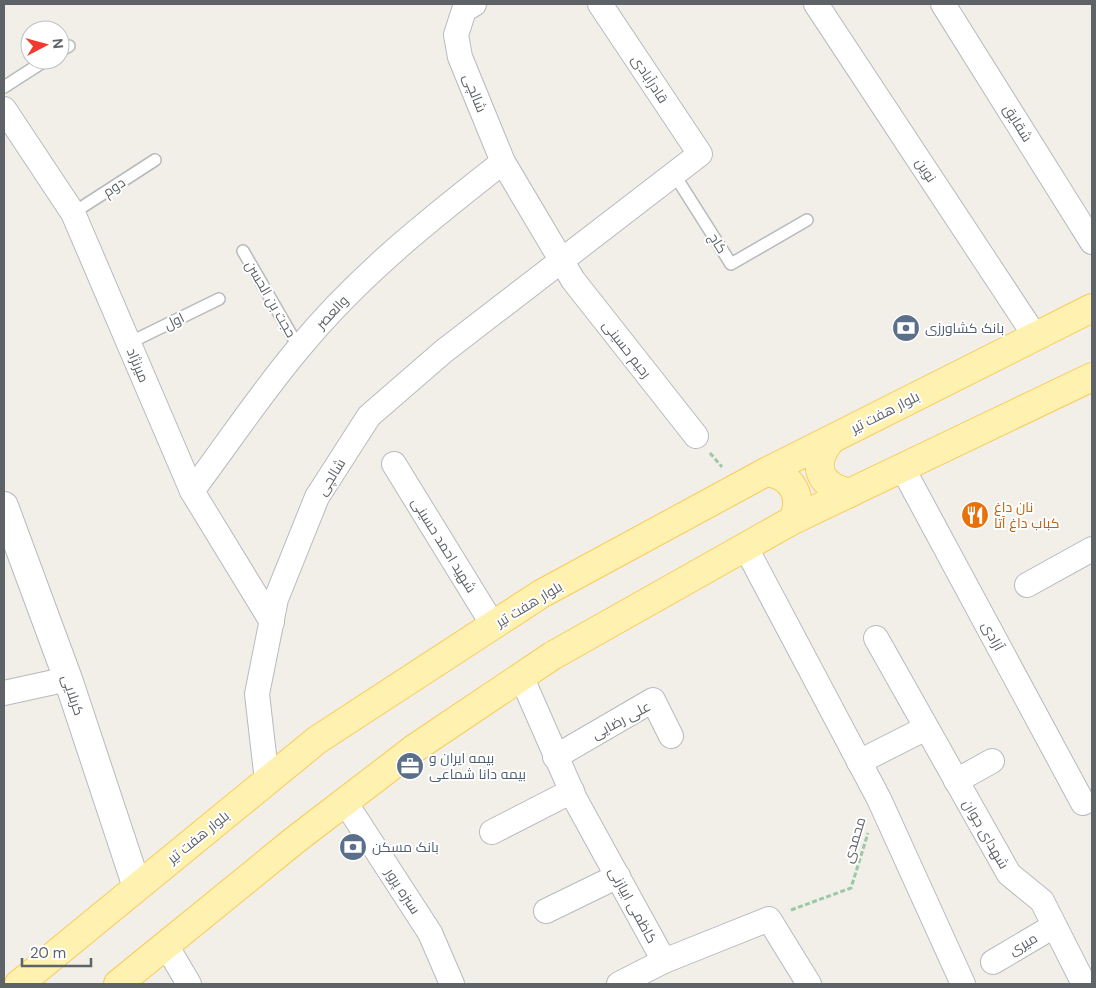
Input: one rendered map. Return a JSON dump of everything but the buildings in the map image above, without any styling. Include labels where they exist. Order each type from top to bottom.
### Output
[{"type":"main road","name":"بلوار هفت تیر","points":[[19,984],[317,740],[541,594],[766,472],[1092,308]]},
{"type":"main road","points":[[118,984],[415,748],[552,656],[794,520],[903,470],[1092,377]]},
{"type":"main road","points":[[831,440],[821,451],[819,466],[821,473],[824,480],[835,490],[850,493]]},
{"type":"main road","points":[[766,472],[775,473],[792,483],[798,502],[794,520]]},
{"type":"street","name":"قادرآبادی","points":[[600,4],[700,154]]},
{"type":"street","name":"نوین","points":[[816,4],[1035,336]]},
{"type":"street","name":"شقایق","points":[[943,4],[1092,242]]},
{"type":"street","name":"شالچی","points":[[466,6],[456,34],[460,57],[503,162],[560,260]]},
{"type":"street","name":"میرنژاد","points":[[4,109],[72,213],[192,491],[272,622]]},
{"type":"street","name":"شالچی","points":[[267,781],[257,694],[276,600],[318,497],[369,416],[444,351],[700,154]]},
{"type":"street","name":"والعصر","points":[[192,491],[299,348],[363,278],[427,222],[503,162]]},
{"type":"street","name":"رحیم حسینی","points":[[560,260],[643,371],[696,436]]},
{"type":"street","name":"شهید احمد حسینی","points":[[394,464],[494,625]]},
{"type":"street","name":"آزادی","points":[[903,470],[1083,803]]},
{"type":"street","name":"کربلایی","points":[[4,506],[68,679],[137,887]]},
{"type":"street","points":[[746,548],[879,799],[963,984]]},
{"type":"street","points":[[1027,586],[1092,549]]},
{"type":"street","name":"شهدای جوان","points":[[876,638],[1009,874],[1042,901],[1084,984]]},
{"type":"street","name":"کاظمی ابیازنی","points":[[521,676],[555,757],[572,791],[664,961]]},
{"type":"street","points":[[4,693],[68,679]]},
{"type":"street","name":"علی رضایی","points":[[555,757],[653,700],[671,736]]},
{"type":"street","points":[[859,762],[926,728]]},
{"type":"street","points":[[956,781],[992,761]]},
{"type":"street","points":[[492,832],[572,791]]},
{"type":"street","name":"سبزه پرور","points":[[345,802],[430,933],[452,984]]},
{"type":"street","points":[[546,911],[618,876]]},
{"type":"street","points":[[619,984],[664,961],[770,919],[809,984]]},
{"type":"street","name":"میری","points":[[992,962],[1054,926]]},
{"type":"street","points":[[166,945],[189,984]]},
{"type":"lane","points":[[4,87],[30,70]]},
{"type":"lane","name":"دوم","points":[[72,213],[155,160]]},
{"type":"lane","name":"کاج","points":[[674,174],[731,264],[807,220]]},
{"type":"lane","name":"حجت بن الحسن","points":[[243,251],[299,348]]},
{"type":"lane","name":"اول","points":[[129,343],[219,299]]},
{"type":"path","points":[[696,436],[738,487]]},
{"type":"path","name":"محمدی","points":[[770,919],[851,888],[879,799]]},
{"type":"place","name":"بانک کشاورزی","points":[[906,328]]},
{"type":"place","name":"نان داغ کباب داغ آتا","points":[[975,515]]},
{"type":"place","name":"بیمه ایران و بیمه دانا شماعی","points":[[410,766]]},
{"type":"place","name":"بانک مسکن","points":[[353,847]]}]
